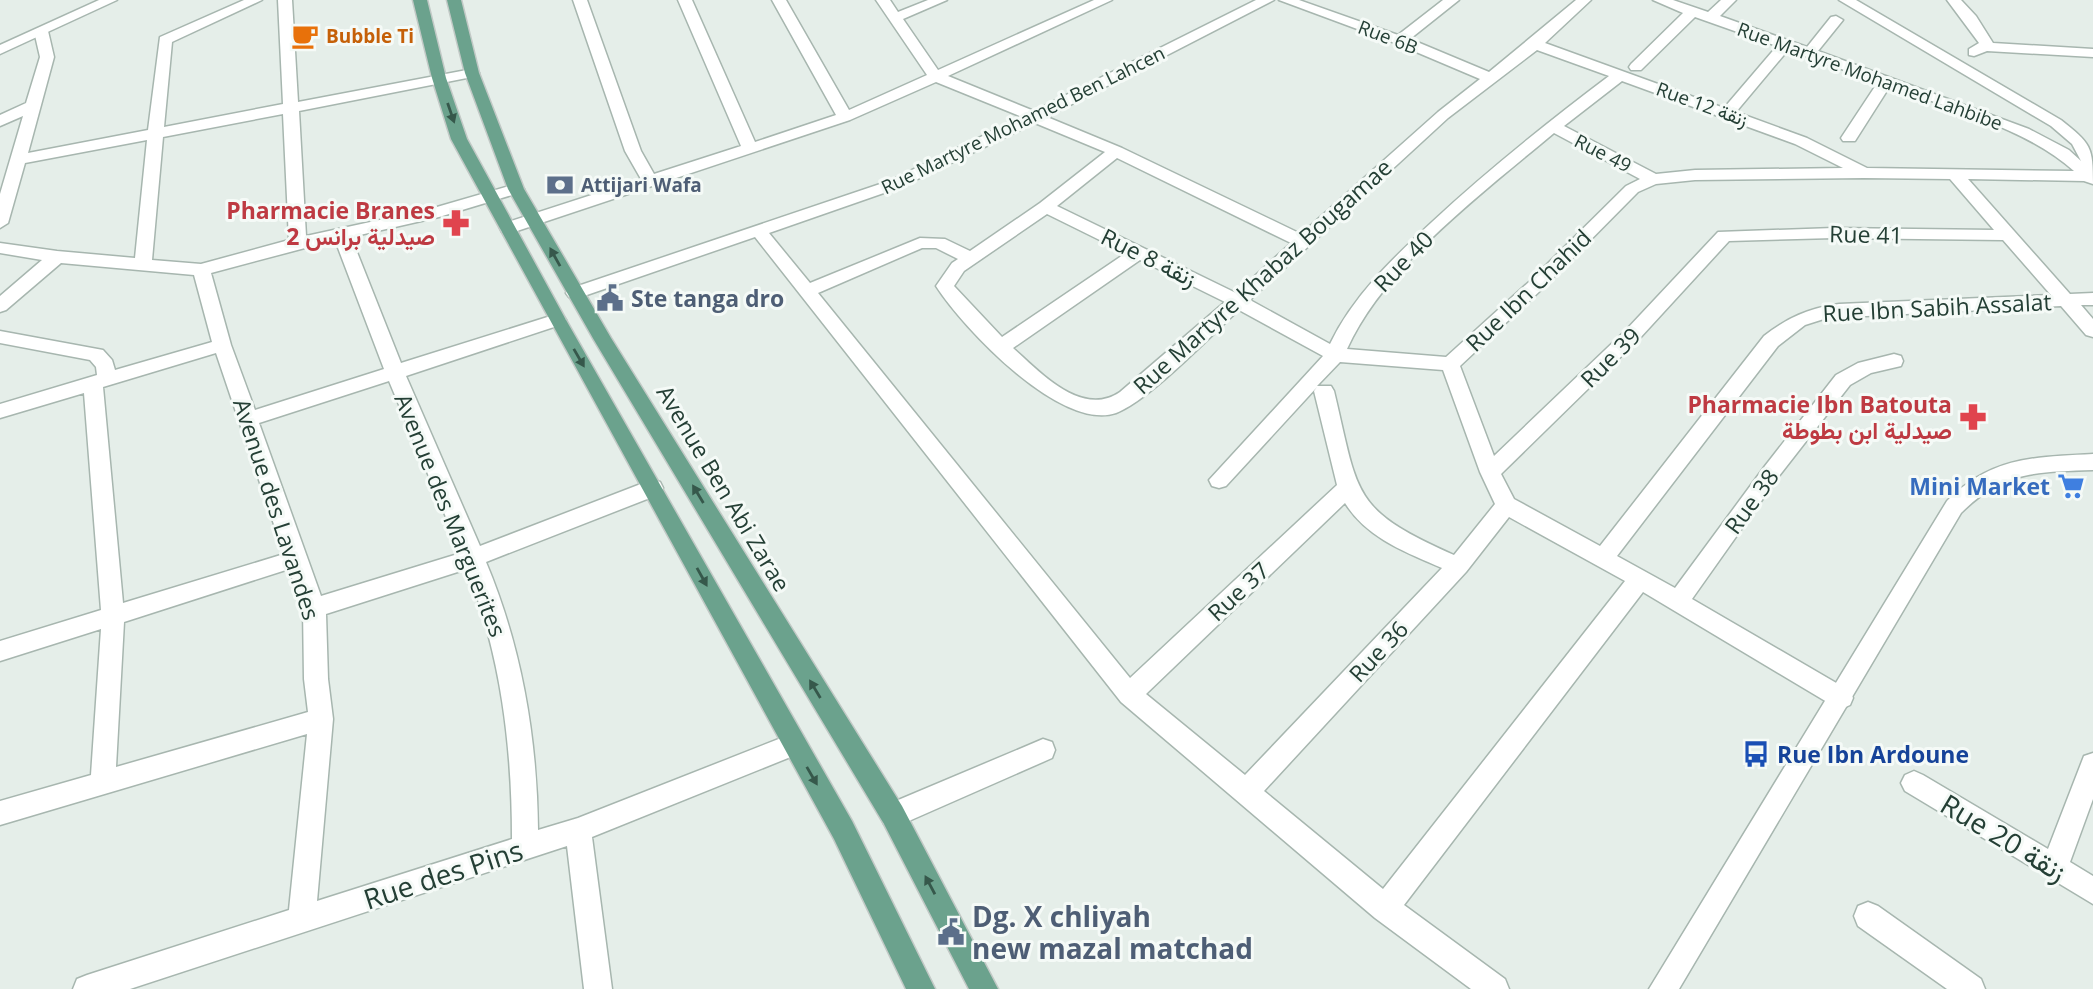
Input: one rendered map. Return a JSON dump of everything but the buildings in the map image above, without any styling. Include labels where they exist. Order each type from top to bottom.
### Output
[{"type":"main road","points":[[420,0],[439,78],[459,139],[557,320],[843,830],[921,989]]},
{"type":"main road","name":"Avenue Ben Abi Zarae","points":[[454,0],[472,72],[516,189],[575,293],[893,815],[984,989]]},
{"type":"street","points":[[0,50],[110,0]]},
{"type":"street","points":[[143,264],[165,40],[255,0]]},
{"type":"street","points":[[285,0],[298,243]]},
{"type":"street","points":[[580,0],[628,140],[650,181]]},
{"type":"street","points":[[685,0],[750,149]]},
{"type":"street","points":[[779,0],[845,117]]},
{"type":"street","points":[[883,0],[935,76],[1115,151],[1304,242]]},
{"type":"street","points":[[896,18],[940,0]]},
{"type":"street","points":[[508,228],[845,117],[1105,0]]},
{"type":"street","name":"Rue Martyre Mohamed Ben Lahcen","points":[[575,293],[895,184],[1267,0]]},
{"type":"street","name":"Rue 6B","points":[[1286,0],[1400,40],[1488,77]]},
{"type":"street","points":[[1400,40],[1452,0]]},
{"type":"street","name":"Rue Martyre Khabaz Bougamae","points":[[1115,151],[1046,206],[971,258],[951,274],[946,286],[952,298],[1057,397],[1094,411],[1112,406],[1149,381],[1443,115],[1488,77],[1535,44],[1584,0]]},
{"type":"street","name":"Rue Martyre Mohamed Lahbibe","points":[[1660,0],[1887,80],[2034,136],[2063,153],[2074,164],[2092,172]]},
{"type":"street","points":[[1710,18],[1728,0]]},
{"type":"street","points":[[1653,179],[1864,173],[1955,175],[2092,172],[2078,141],[2056,123],[1846,0]]},
{"type":"street","points":[[1954,0],[1971,19],[1986,43],[1985,47]]},
{"type":"street","name":"Rue 40","points":[[1219,480],[1335,355],[1338,341],[1357,310],[1428,233],[1554,128],[1629,71],[1692,12]]},
{"type":"street","points":[[1809,53],[1836,20]]},
{"type":"street","points":[[0,223],[47,57],[41,32]]},
{"type":"street","name":"Rue 12 زنقة","points":[[1535,44],[1629,71],[1727,113],[1815,146],[1864,173]]},
{"type":"street","points":[[1727,113],[1785,45]]},
{"type":"street","points":[[1952,60],[1985,47],[2093,53]]},
{"type":"street","points":[[16,160],[472,72]]},
{"type":"street","points":[[1849,138],[1887,80]]},
{"type":"street","points":[[0,121],[34,105]]},
{"type":"street","name":"Rue 49","points":[[1554,128],[1653,179]]},
{"type":"street","points":[[1955,175],[2093,331]]},
{"type":"street","name":"Rue Ibn Chahid","points":[[1506,505],[1490,472],[1450,364],[1536,285],[1632,189],[1653,179]]},
{"type":"street","points":[[0,248],[57,257],[201,270],[516,189]]},
{"type":"street","name":"Rue 8 زنقة","points":[[1046,206],[1238,301],[1335,355],[1450,364]]},
{"type":"street","points":[[760,232],[1129,695],[1385,908],[1495,989]]},
{"type":"street","name":"Rue 41","points":[[1724,236],[1834,233],[2009,235]]},
{"type":"street","name":"Avenue des Marguerites","points":[[341,234],[394,373],[472,558],[498,628],[516,704],[525,776],[525,846]]},
{"type":"street","name":"Rue 39","points":[[1490,472],[1633,334],[1724,236]]},
{"type":"street","points":[[806,291],[920,243],[939,243],[971,258]]},
{"type":"street","points":[[1003,346],[1140,252]]},
{"type":"street","points":[[0,306],[57,257]]},
{"type":"street","name":"Avenue des Lavandes","points":[[201,270],[222,345],[314,608],[316,679],[321,719],[302,921]]},
{"type":"street","name":"Rue Ibn Sabih Assalat","points":[[1603,558],[1771,341],[1802,318],[1842,309],[2093,299]]},
{"type":"street","points":[[249,419],[557,320]]},
{"type":"street","points":[[0,337],[96,355],[105,365],[100,383],[113,616],[103,781]]},
{"type":"street","points":[[0,411],[222,345]]},
{"type":"street","name":"Rue 38","points":[[1678,601],[1772,471],[1843,380],[1865,368],[1894,361]]},
{"type":"street","points":[[1324,391],[1348,487],[1360,508],[1374,523],[1458,566]]},
{"type":"street","points":[[1662,989],[1823,723],[1841,698],[1954,507],[1970,488],[1996,474],[2022,467],[2093,462]]},
{"type":"street","name":"Rue 37","points":[[1129,695],[1348,487]]},
{"type":"street","points":[[314,608],[472,558],[653,488]]},
{"type":"street","points":[[1506,505],[1640,579],[1841,698]]},
{"type":"street","name":"Rue 36","points":[[1245,793],[1458,566],[1506,505]]},
{"type":"street","points":[[0,651],[298,558]]},
{"type":"street","points":[[1385,908],[1535,718],[1640,579]]},
{"type":"street","points":[[0,813],[321,719]]},
{"type":"street","name":"Rue des Pins","points":[[87,989],[578,830],[794,744]]},
{"type":"street","points":[[893,815],[1043,750]]},
{"type":"street","points":[[2054,867],[2093,765]]},
{"type":"street","name":"Rue 20 زنقة","points":[[1914,783],[2093,891]]},
{"type":"street","points":[[578,830],[598,989]]},
{"type":"street","points":[[1868,916],[1971,989]]},
{"type":"place","name":"Bubble Ti","points":[[305,36]]},
{"type":"place","name":"Attijari Wafa","points":[[560,185]]},
{"type":"place","name":"Pharmacie Branes 2 صيدلية برانس","points":[[456,223]]},
{"type":"place","name":"Ste tanga dro","points":[[610,298]]},
{"type":"place","name":"Pharmacie Ibn Batouta صيدلية ابن بطوطة","points":[[1973,417]]},
{"type":"place","name":"Mini Market","points":[[2071,486]]},
{"type":"place","name":"Rue Ibn Ardoune","points":[[1756,754]]},
{"type":"place","name":"Dg. X chliyah new mazal matchad","points":[[951,932]]}]
